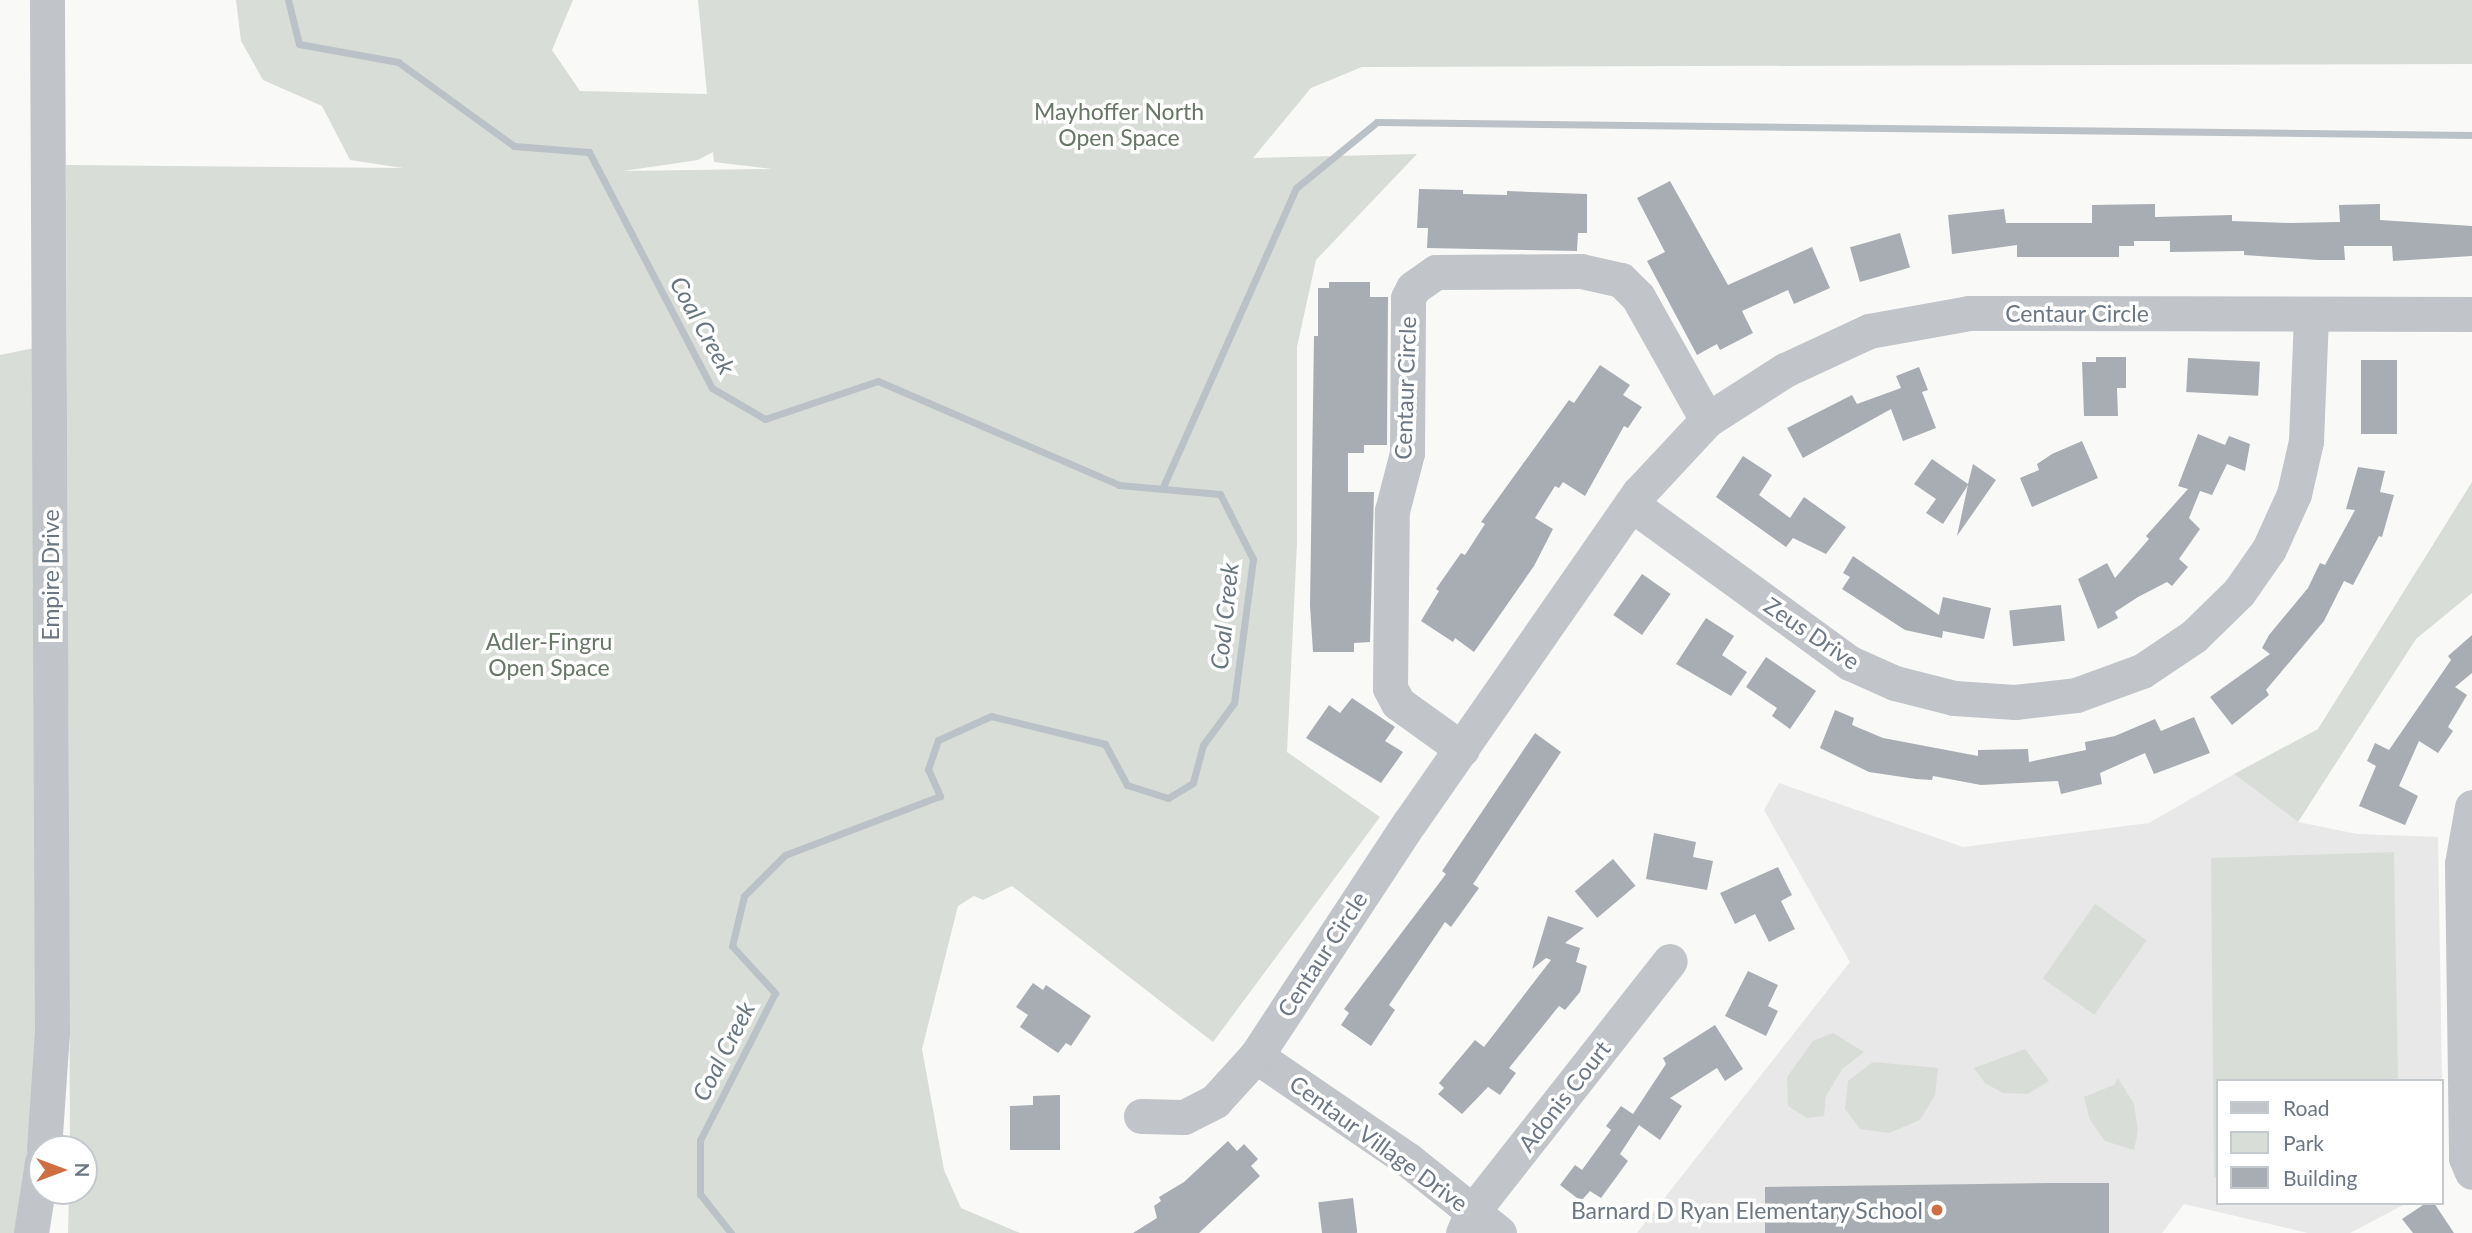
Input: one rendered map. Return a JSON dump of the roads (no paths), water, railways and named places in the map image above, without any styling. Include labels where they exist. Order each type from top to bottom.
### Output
[{"type":"street","name":"Empire Drive","points":[[45,1135],[52,1033],[47,0]]},
{"type":"street","name":"Centaur Circle","points":[[1462,749],[1398,703],[1390,688],[1392,511],[1406,453],[1408,298],[1413,288],[1436,272],[1581,271],[1620,280],[1639,297],[1707,420]]},
{"type":"street","name":"Centaur Circle","points":[[1141,1116],[1184,1117],[1205,1106],[1256,1056],[1462,749],[1631,504],[1707,420],[1785,370],[1869,331],[1983,313],[2472,314]]},
{"type":"street","name":"Zeus Drive","points":[[1631,504],[1850,663],[1895,683],[1966,699],[2015,702],[2076,695],[2142,671],[2194,636],[2239,592],[2269,549],[2294,494],[2306,441],[2311,315]]},
{"type":"street","points":[[2472,807],[2462,863],[2466,1158],[2472,1172]]},
{"type":"street","name":"Adonis Court","points":[[1479,1226],[1670,961]]},
{"type":"street","name":"Centaur Village Drive","points":[[1256,1056],[1407,1159],[1479,1226]]},
{"type":"street","points":[[31,1233],[35,1205]]},
{"type":"waterway","name":"Coal Creek","points":[[288,0],[299,44],[398,62],[514,146],[589,152],[712,388],[765,419],[878,381],[1119,485],[1220,494],[1253,559],[1234,703],[1203,745],[1193,783],[1168,798],[1127,785],[1105,744],[991,716],[938,740],[928,769],[940,796],[785,855],[744,896],[732,946],[775,993],[700,1140],[700,1194],[731,1233]]},
{"type":"waterway","points":[[1162,489],[1296,188],[1377,122],[2472,135]]},
{"type":"place","name":"Barnard D Ryan Elementary School","points":[[1937,1210]]},
{"type":"park label","name":"Mayhoffer North Open Space","points":[[1119,124]]},
{"type":"park label","name":"Adler-Fingru Open Space","points":[[549,654]]}]
